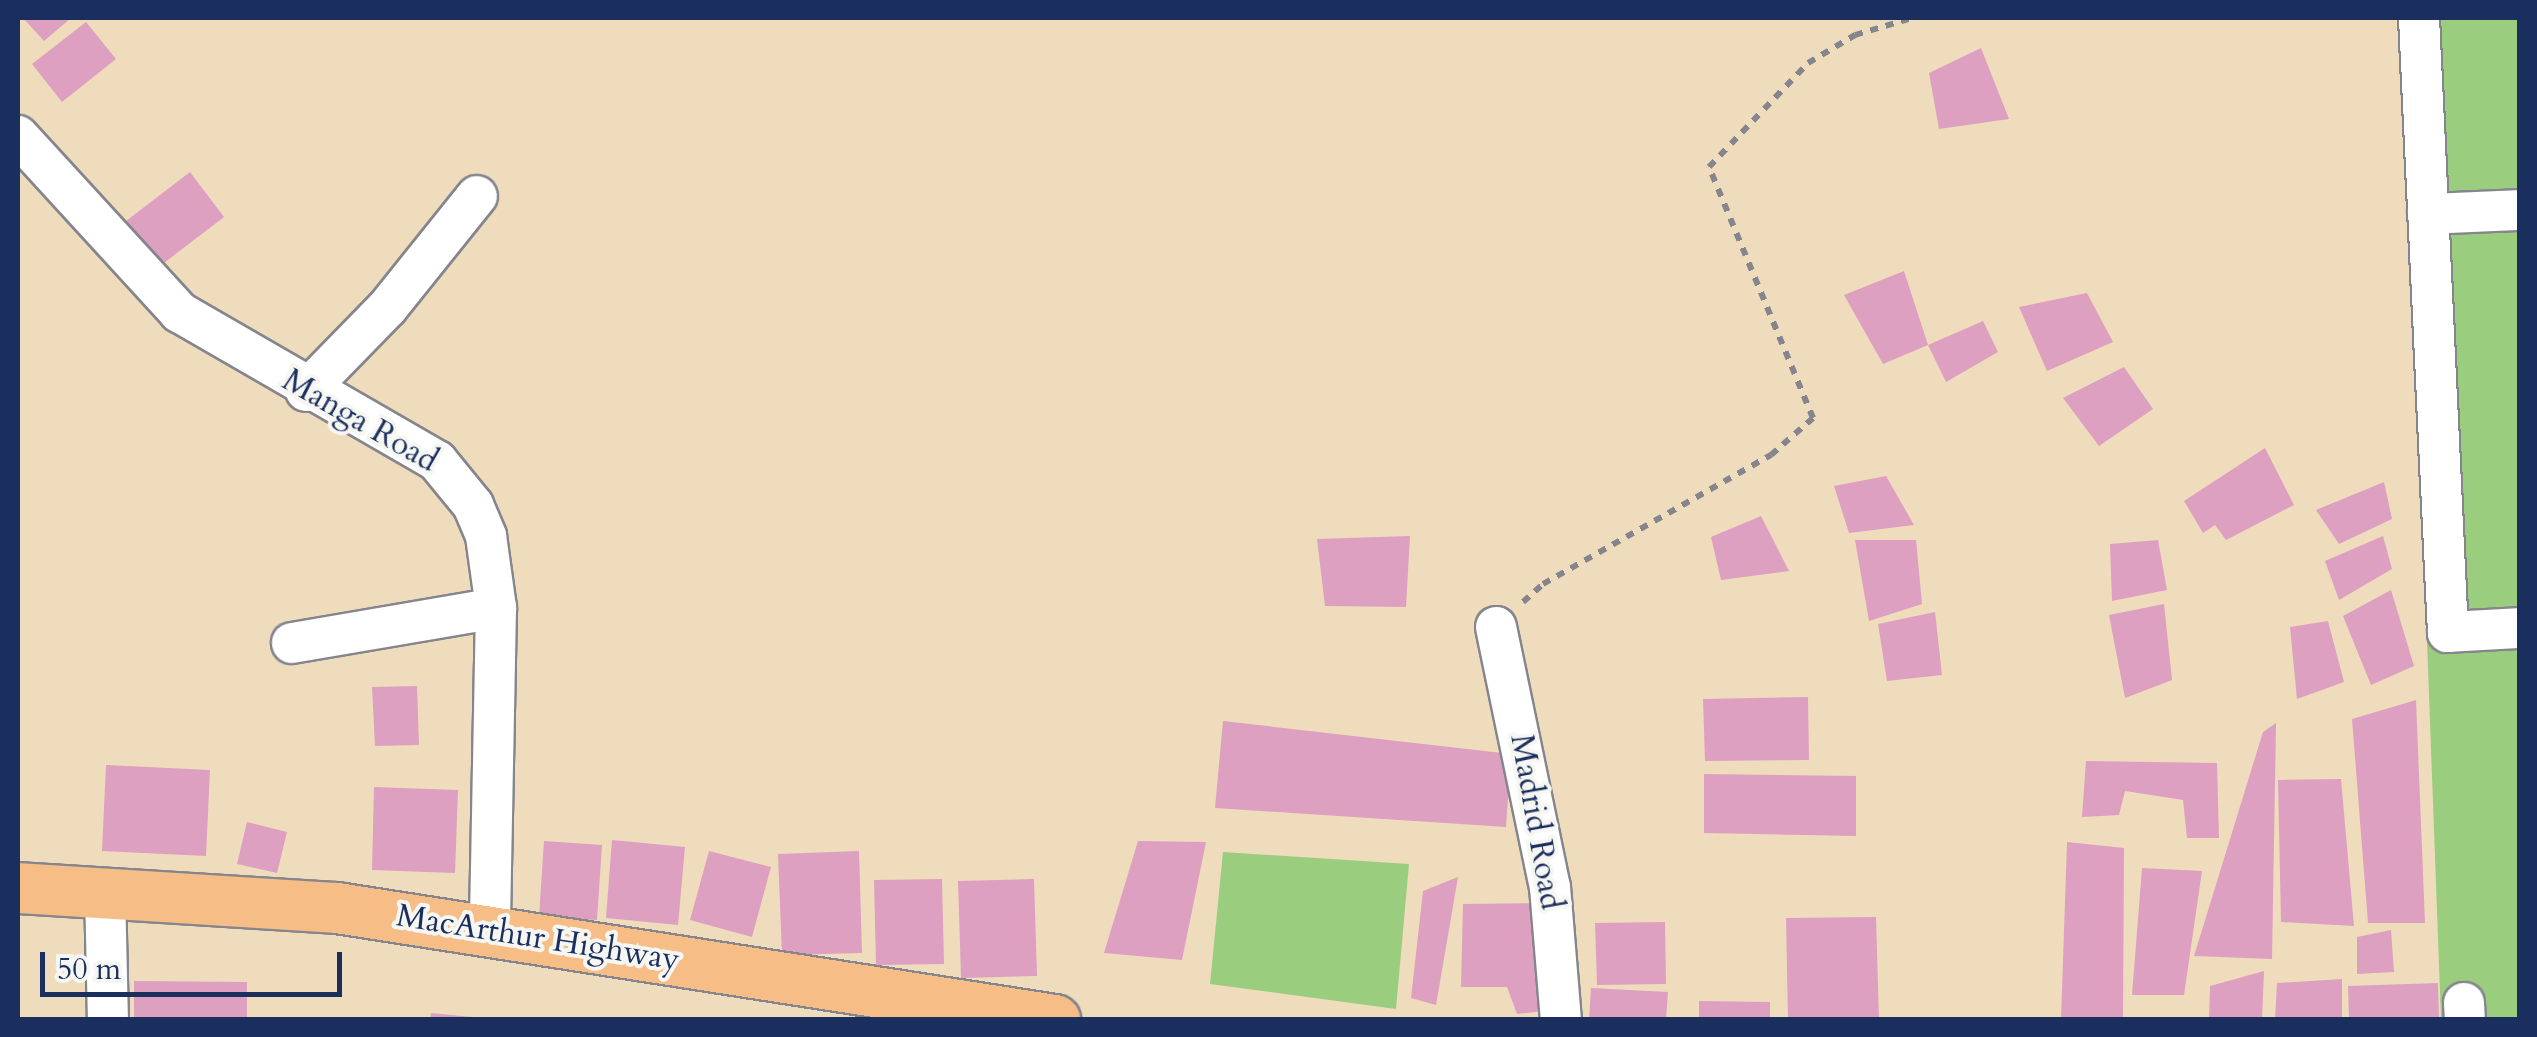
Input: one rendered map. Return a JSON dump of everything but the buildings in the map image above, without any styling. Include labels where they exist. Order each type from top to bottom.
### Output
[{"type":"main road","name":"MacArthur Highway","points":[[18,888],[105,890],[337,908],[490,929],[840,1002],[1055,1020]]},
{"type":"street","points":[[2419,18],[2448,632],[2520,628]]},
{"type":"street","name":"Manga Road","points":[[18,136],[179,312],[306,390],[436,461],[457,483],[486,536],[496,608],[490,929]]},
{"type":"street","points":[[306,390],[388,308],[477,196]]},
{"type":"street","points":[[2428,214],[2520,210]]},
{"type":"street","points":[[292,643],[496,608]]},
{"type":"street","name":"Madrid Road","points":[[1496,626],[1550,887],[1561,1020]]},
{"type":"street","points":[[105,890],[108,1020]]},
{"type":"path","points":[[1496,626],[1543,584],[1770,456],[1813,418],[1710,167],[1808,63],[1855,35],[1912,18]]},
{"type":"green space","points":[[2404,18],[2519,18],[2519,1019],[2441,1019]]},
{"type":"green space","points":[[1223,852],[1409,864],[1396,1009],[1210,984]]}]
